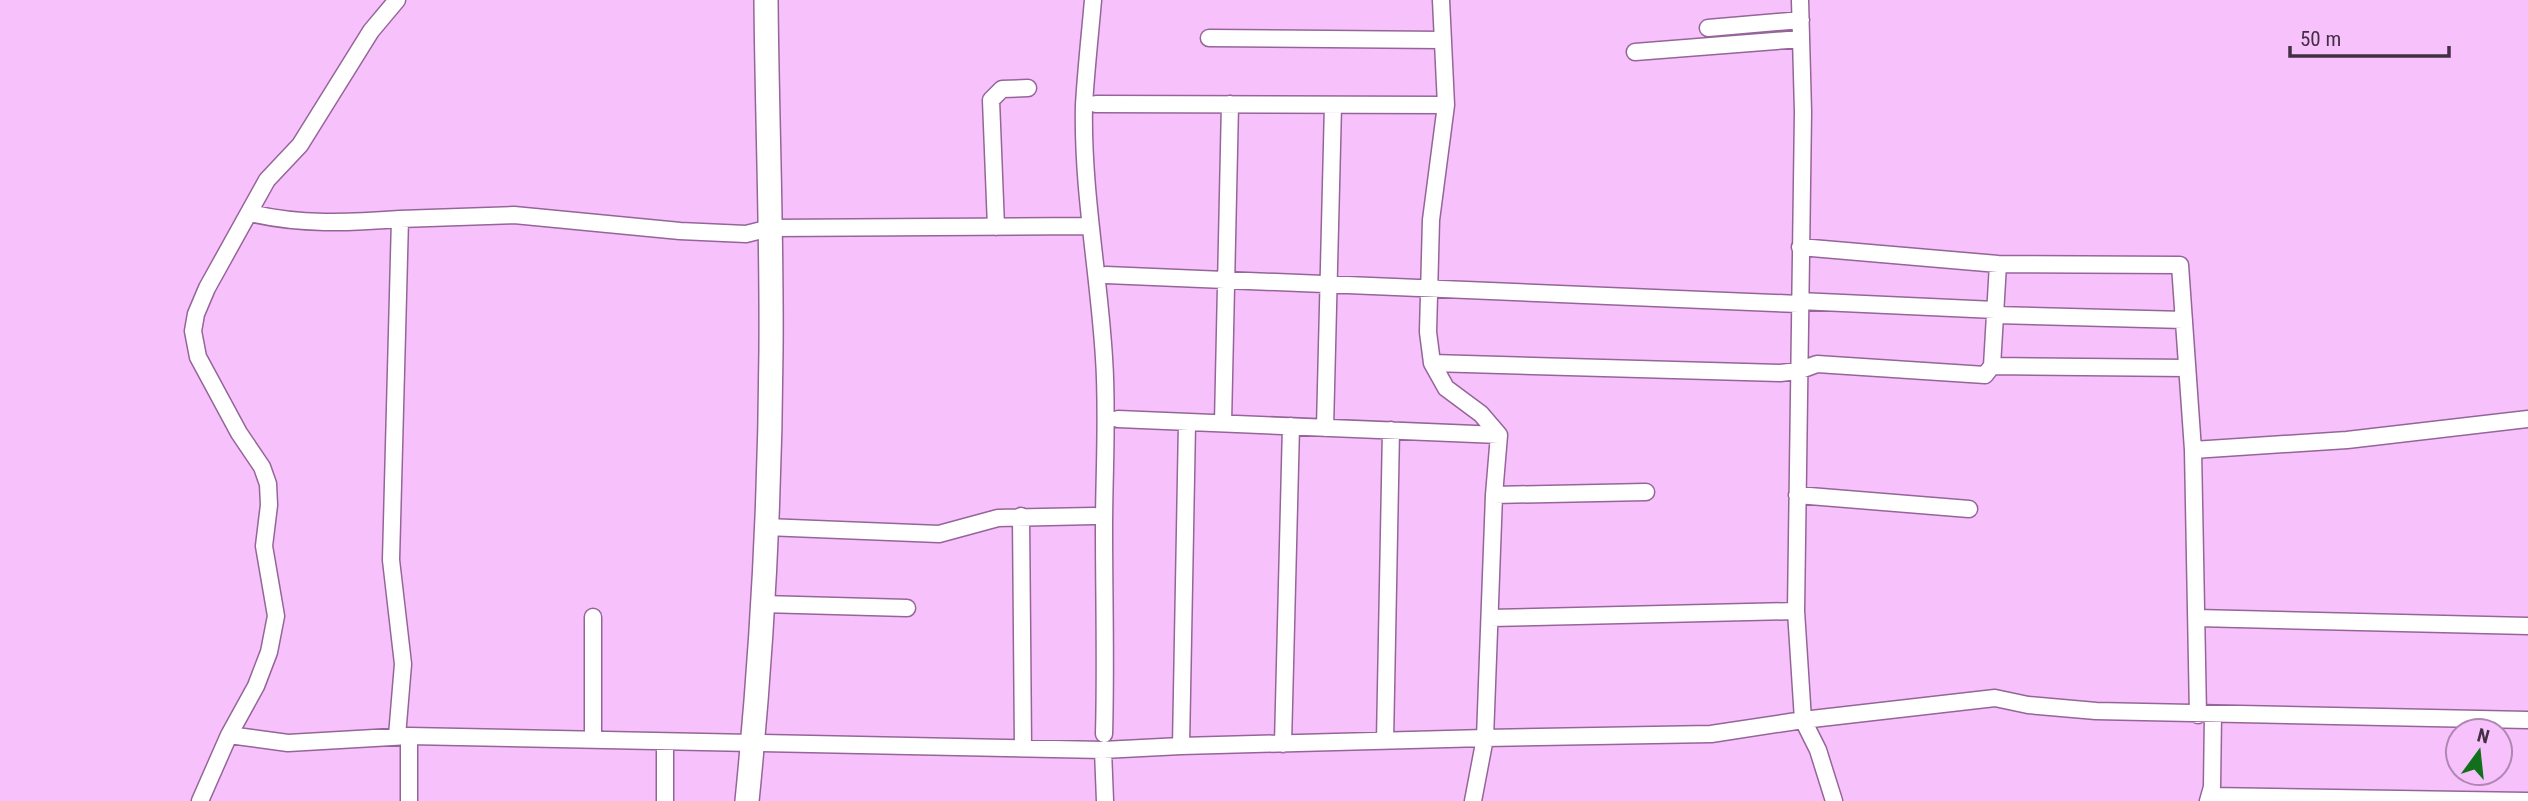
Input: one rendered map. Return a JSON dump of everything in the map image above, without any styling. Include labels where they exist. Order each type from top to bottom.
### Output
[{"type":"street","points":[[200,801],[229,735],[256,685],[269,652],[276,616],[264,546],[269,505],[268,484],[198,357],[193,331],[196,314],[207,288],[267,180],[300,145],[371,31],[397,0]]},
{"type":"street","points":[[747,801],[762,604],[771,351],[766,0]]},
{"type":"street","points":[[1093,0],[1084,107],[1090,226],[1099,289],[1104,360],[1107,451],[1104,525],[1105,801]]},
{"type":"street","points":[[1441,0],[1446,105],[1431,220],[1427,289],[1432,363],[1446,388],[1480,414],[1499,435],[1494,495],[1485,738],[1473,801]]},
{"type":"street","points":[[1800,0],[1803,113],[1796,611],[1803,720],[1818,750],[1834,801]]},
{"type":"street","points":[[1708,28],[1801,20]]},
{"type":"street","points":[[1209,38],[1442,40]]},
{"type":"street","points":[[1635,52],[1801,39]]},
{"type":"street","points":[[996,227],[991,100],[1002,89],[1028,88]]},
{"type":"street","points":[[1096,104],[1446,105]]},
{"type":"street","points":[[1223,423],[1230,104]]},
{"type":"street","points":[[1325,428],[1333,105]]},
{"type":"street","points":[[250,213],[282,221],[340,224],[514,215],[680,231],[746,234],[770,228],[1090,226]]},
{"type":"street","points":[[400,219],[391,560],[403,664],[403,736],[409,801]]},
{"type":"street","points":[[1800,247],[1998,264],[2180,265],[2193,450],[2197,618],[2210,798],[2527,801]]},
{"type":"street","points":[[1432,363],[1780,373],[1817,364],[1985,375],[1992,366],[1998,264]]},
{"type":"street","points":[[1106,275],[2184,320]]},
{"type":"street","points":[[1992,366],[2187,368]]},
{"type":"street","points":[[1118,419],[1499,435]]},
{"type":"street","points":[[2193,450],[2347,440],[2528,419]]},
{"type":"street","points":[[1181,746],[1187,423]]},
{"type":"street","points":[[1283,744],[1291,426]]},
{"type":"street","points":[[1385,741],[1391,430]]},
{"type":"street","points":[[1494,495],[1646,492]]},
{"type":"street","points":[[1797,495],[1969,509]]},
{"type":"street","points":[[1021,516],[1023,748]]},
{"type":"street","points":[[766,527],[939,534],[998,517],[1094,516]]},
{"type":"street","points":[[762,604],[907,608]]},
{"type":"street","points":[[1490,618],[1796,611]]},
{"type":"street","points":[[593,617],[593,740]]},
{"type":"street","points":[[2197,618],[2528,626]]},
{"type":"street","points":[[229,735],[288,743],[403,736],[1023,748],[1103,742],[1181,746],[1283,744],[1711,734],[1803,720],[1995,698],[2028,705],[2096,711],[2528,720]]},
{"type":"street","points":[[665,741],[665,801]]}]
